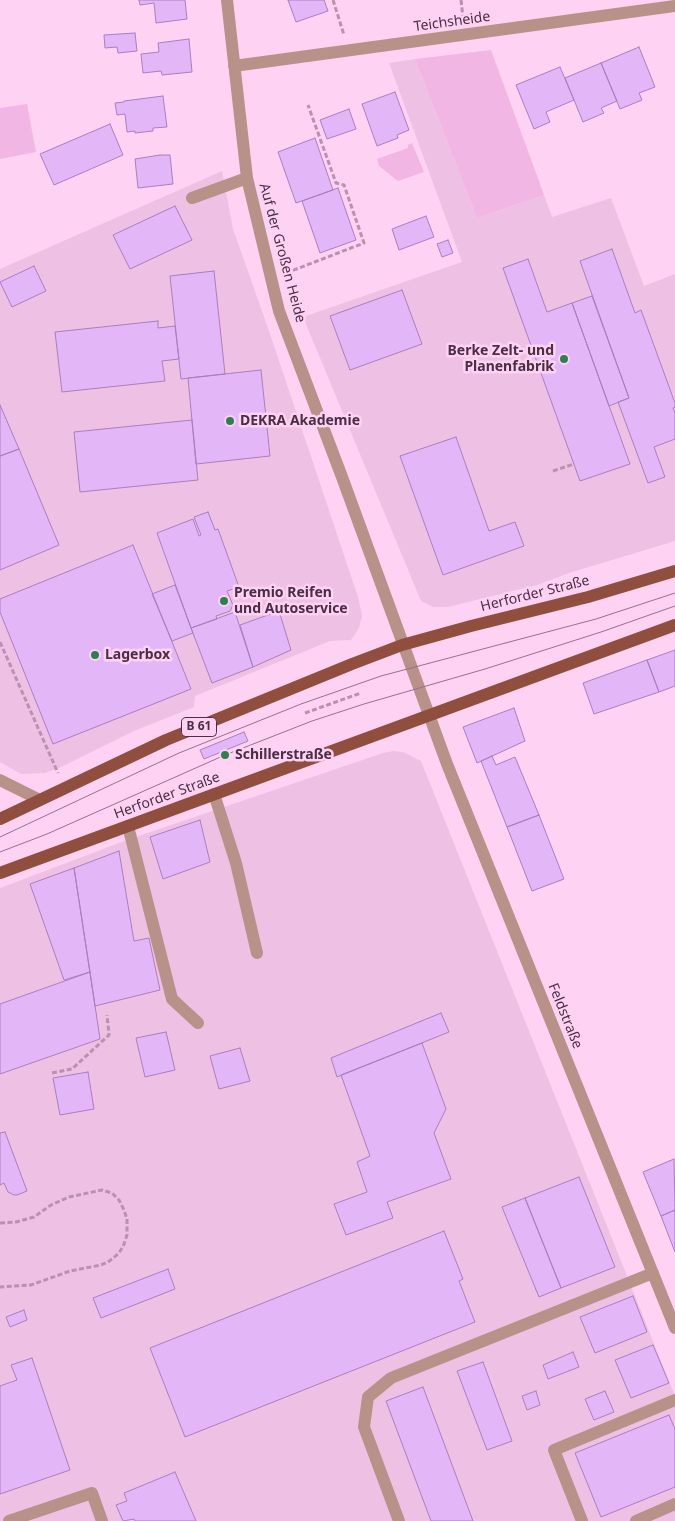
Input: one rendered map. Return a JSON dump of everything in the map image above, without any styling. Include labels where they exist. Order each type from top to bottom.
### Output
[{"type":"main road","name":"Herforder Straße","points":[[0,818],[166,740],[402,645],[471,626],[588,598],[675,571]]},
{"type":"main road","name":"Herforder Straße","points":[[0,873],[675,625]]},
{"type":"street","name":"Auf der Großen Heide","points":[[227,0],[247,178],[279,311],[402,645]]},
{"type":"street","name":"Teichsheide","points":[[234,66],[675,6]]},
{"type":"street","points":[[192,198],[247,178]]},
{"type":"street","points":[[402,645],[428,715]]},
{"type":"street","name":"Feldstraße","points":[[428,715],[474,834],[675,1328]]},
{"type":"street","points":[[0,780],[40,800]]},
{"type":"street","points":[[214,794],[236,863],[257,953]]},
{"type":"street","points":[[128,826],[172,999],[198,1023]]},
{"type":"street","points":[[399,1521],[364,1427],[368,1397],[391,1378],[654,1274]]},
{"type":"street","points":[[582,1521],[554,1450],[675,1400]]},
{"type":"street","points":[[9,1521],[92,1493],[102,1521]]},
{"type":"street","points":[[636,1521],[675,1504]]},
{"type":"path","points":[[333,0],[348,51]]},
{"type":"path","points":[[272,278],[364,243],[344,185],[336,183],[308,105]]},
{"type":"path","points":[[553,471],[574,464]]},
{"type":"path","points":[[0,642],[59,774]]},
{"type":"path","points":[[305,714],[360,693]]},
{"type":"path","points":[[52,1073],[72,1069],[109,1035],[106,1015]]},
{"type":"path","points":[[0,1223],[16,1222],[34,1217],[69,1197],[102,1190],[112,1193],[119,1200],[127,1220],[127,1235],[123,1247],[108,1262],[70,1271],[31,1285],[0,1287]]},
{"type":"shaded area","points":[[491,50],[544,195],[477,218],[415,59]]},
{"type":"shaded area","points":[[415,59],[477,218],[544,195],[552,217],[611,198],[644,286],[675,274],[675,541],[569,573],[537,585],[448,607],[433,607],[421,601],[303,317],[462,262],[389,63]]},
{"type":"shaded area","points":[[27,104],[36,152],[0,159],[0,108]]},
{"type":"shaded area","points":[[412,143],[424,172],[398,181],[379,166],[377,159],[408,148],[408,145]]},
{"type":"shaded area","points":[[222,171],[233,229],[358,597],[362,616],[359,628],[351,640],[330,641],[195,696],[194,707],[134,731],[59,768],[45,773],[21,774],[0,762],[0,269]]},
{"type":"shaded area","points":[[393,751],[403,752],[421,761],[675,1396],[675,1521],[0,1521],[0,888],[127,840]]},
{"type":"building","points":[[139,0],[185,0],[187,19],[156,23],[154,3],[140,5]]},
{"type":"building","points":[[288,0],[324,0],[328,11],[296,22]]},
{"type":"building","points":[[135,33],[137,51],[118,53],[117,47],[105,48],[104,35]]},
{"type":"building","points":[[189,39],[192,72],[162,75],[161,71],[143,73],[141,54],[159,52],[158,43]]},
{"type":"building","points":[[639,47],[655,87],[639,93],[642,100],[620,109],[601,63]]},
{"type":"building","points":[[601,63],[617,101],[601,108],[604,113],[583,122],[565,78]]},
{"type":"building","points":[[560,67],[574,100],[546,112],[550,122],[534,129],[516,85]]},
{"type":"building","points":[[395,92],[409,130],[397,135],[398,138],[377,146],[362,104]]},
{"type":"building","points":[[163,96],[167,127],[153,128],[153,131],[127,132],[125,114],[117,115],[115,103]]},
{"type":"building","points":[[349,109],[356,129],[327,139],[320,120]]},
{"type":"building","points":[[110,124],[123,155],[54,185],[40,154]]},
{"type":"building","points":[[315,138],[333,190],[296,203],[278,152]]},
{"type":"building","points":[[170,155],[173,184],[138,188],[135,159]]},
{"type":"building","points":[[338,188],[356,240],[320,253],[302,201]]},
{"type":"building","points":[[175,206],[192,240],[130,269],[113,235]]},
{"type":"building","points":[[426,216],[434,237],[399,250],[392,229]]},
{"type":"building","points":[[448,240],[453,253],[442,257],[437,244]]},
{"type":"building","points":[[612,249],[635,313],[641,310],[675,403],[673,408],[675,413],[675,439],[654,447],[665,477],[648,483],[618,402],[629,398],[580,261]]},
{"type":"building","name":"Berke Zelt- und Planenfabrik","points":[[528,259],[547,312],[572,303],[630,464],[580,481],[503,268]]},
{"type":"building","points":[[34,266],[46,291],[12,307],[0,282]]},
{"type":"building","points":[[214,271],[225,374],[181,379],[170,276]]},
{"type":"building","points":[[402,290],[422,344],[350,370],[330,316]]},
{"type":"building","points":[[592,296],[629,398],[609,406],[572,303]]},
{"type":"building","points":[[158,321],[158,328],[175,326],[179,359],[162,361],[165,381],[62,392],[55,332]]},
{"type":"building","points":[[261,370],[270,456],[196,464],[188,378]]},
{"type":"building","points":[[0,405],[19,449],[0,456]]},
{"type":"building","points":[[192,420],[198,480],[80,492],[74,432]]},
{"type":"building","points":[[456,437],[489,531],[515,522],[524,546],[443,575],[400,456]]},
{"type":"building","points":[[19,449],[59,545],[0,570],[0,456]]},
{"type":"building","points":[[208,512],[215,530],[218,529],[239,587],[227,591],[233,605],[230,611],[216,616],[217,619],[191,628],[157,533],[193,519],[199,536],[201,535],[194,517]]},
{"type":"building","points":[[133,545],[191,689],[53,744],[0,612],[0,599]]},
{"type":"building","points":[[175,585],[193,633],[172,641],[152,594]]},
{"type":"building","points":[[279,611],[291,650],[253,667],[240,625]]},
{"type":"building","points":[[235,612],[253,667],[212,683],[191,628]]},
{"type":"building","points":[[675,650],[675,686],[659,692],[647,660]]},
{"type":"building","points":[[647,660],[659,692],[594,714],[583,683]]},
{"type":"building","points":[[514,708],[525,741],[477,763],[463,727]]},
{"type":"building","points":[[244,732],[248,741],[204,759],[200,750]]},
{"type":"building","points":[[492,756],[496,765],[515,757],[539,815],[507,827],[481,761]]},
{"type":"building","points":[[539,815],[564,879],[532,891],[507,827]]},
{"type":"building","points":[[200,820],[210,862],[163,879],[150,837]]},
{"type":"building","points":[[119,851],[134,941],[149,938],[160,990],[95,1006],[74,868]]},
{"type":"building","points":[[74,868],[90,972],[64,980],[30,884]]},
{"type":"building","points":[[90,972],[100,1039],[0,1074],[0,1004]]},
{"type":"building","points":[[441,1013],[449,1032],[337,1077],[331,1058]]},
{"type":"building","points":[[166,1032],[175,1070],[145,1077],[136,1038]]},
{"type":"building","points":[[422,1043],[446,1109],[434,1133],[451,1179],[387,1202],[393,1218],[346,1235],[334,1204],[367,1192],[357,1162],[370,1156],[341,1075]]},
{"type":"building","points":[[240,1048],[250,1081],[219,1089],[210,1056]]},
{"type":"building","points":[[88,1072],[94,1109],[60,1115],[53,1078]]},
{"type":"building","points":[[5,1132],[27,1191],[17,1195],[8,1192],[4,1183],[0,1185],[0,1133]]},
{"type":"building","points":[[674,1159],[675,1210],[661,1216],[643,1172]]},
{"type":"building","points":[[579,1177],[615,1267],[561,1288],[525,1198]]},
{"type":"building","points":[[525,1198],[561,1288],[539,1297],[502,1207]]},
{"type":"building","points":[[675,1210],[675,1252],[661,1216]]},
{"type":"building","points":[[444,1231],[463,1279],[459,1281],[475,1322],[185,1437],[150,1348]]},
{"type":"building","points":[[168,1269],[175,1289],[101,1318],[93,1298]]},
{"type":"building","points":[[633,1296],[647,1332],[595,1353],[580,1317]]},
{"type":"building","points":[[24,1310],[27,1320],[10,1327],[6,1317]]},
{"type":"building","points":[[653,1345],[669,1383],[631,1398],[615,1360]]},
{"type":"building","points":[[573,1352],[579,1367],[548,1379],[543,1365]]},
{"type":"building","points":[[32,1358],[70,1470],[0,1494],[0,1386],[17,1380],[11,1365]]},
{"type":"building","points":[[483,1362],[512,1441],[487,1450],[457,1371]]},
{"type":"building","points":[[423,1387],[473,1521],[431,1521],[386,1401]]},
{"type":"building","points":[[536,1391],[540,1405],[527,1410],[522,1396]]},
{"type":"building","points":[[605,1391],[614,1412],[594,1420],[585,1399]]},
{"type":"building","points":[[669,1415],[675,1429],[675,1487],[601,1517],[575,1453]]},
{"type":"building","points":[[175,1472],[196,1521],[135,1521],[134,1519],[123,1521],[116,1505],[127,1501],[124,1493]]},
{"type":"tram line","points":[[0,837],[179,753],[301,704],[381,676],[596,619],[675,593]]},
{"type":"tram line","points":[[0,852],[47,834],[225,755],[312,721],[485,669],[675,606]]},
{"type":"place","name":"Berke Zelt- und Planenfabrik","points":[[564,359]]},
{"type":"place","name":"DEKRA Akademie","points":[[230,421]]},
{"type":"place","name":"Premio Reifen und Autoservice","points":[[224,601]]},
{"type":"place","name":"Lagerbox","points":[[95,655]]},
{"type":"place","name":"Schillerstraße","points":[[225,755]]}]
